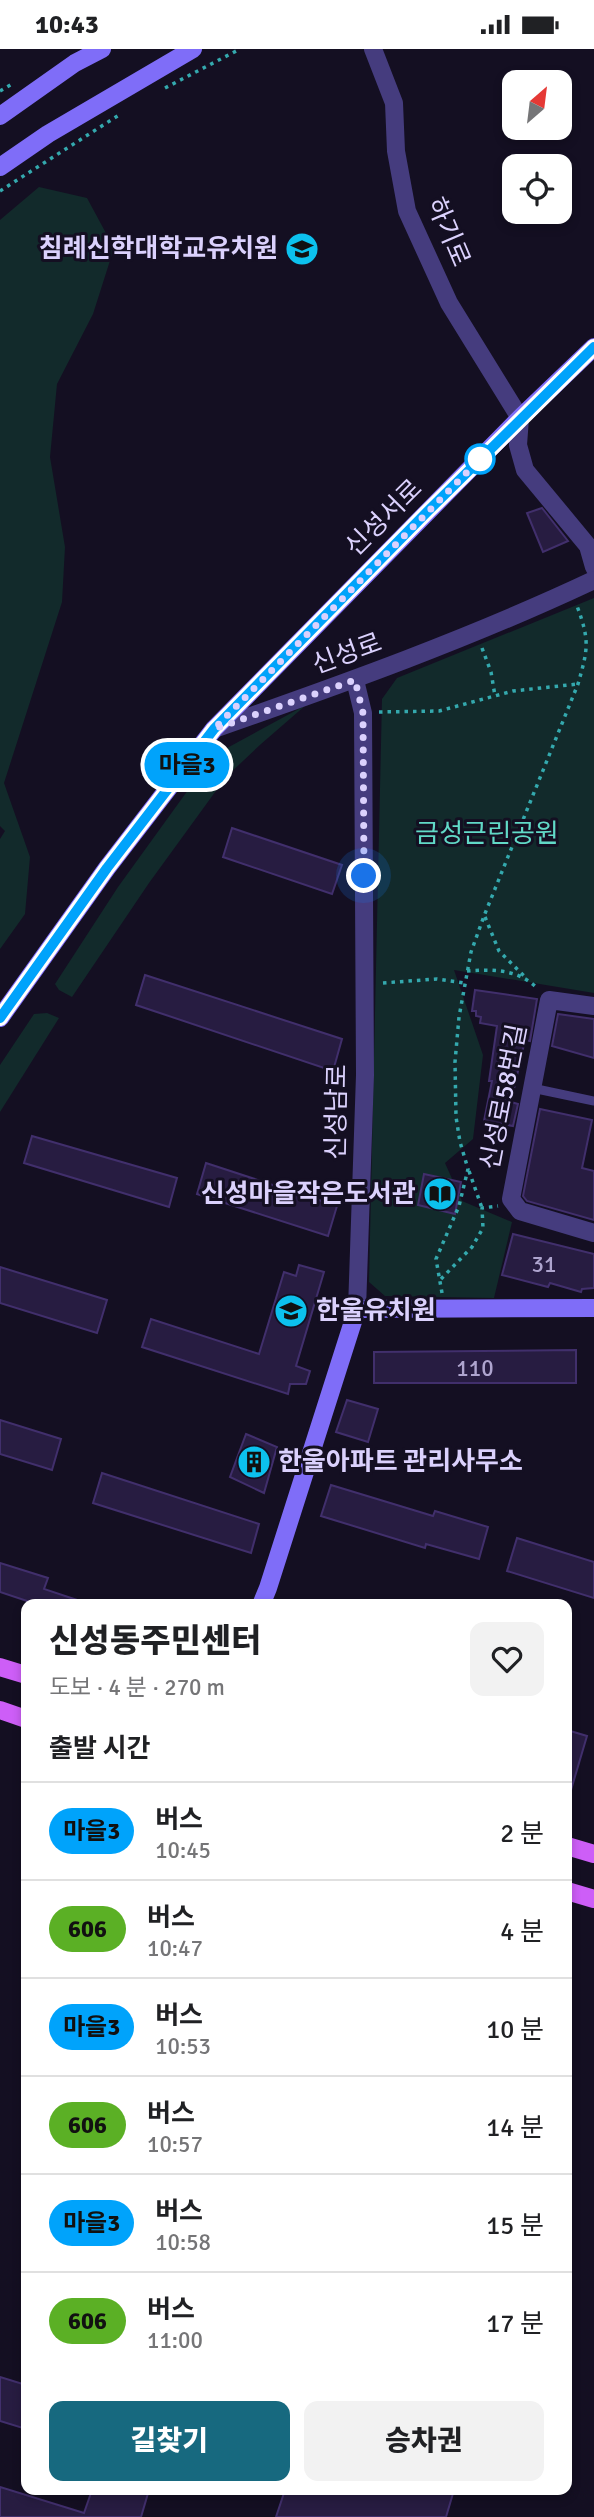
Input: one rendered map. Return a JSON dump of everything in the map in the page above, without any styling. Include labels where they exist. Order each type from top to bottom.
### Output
[{"type":"main road","points":[[0,1667],[21,1673]]},
{"type":"main road","points":[[0,1710],[21,1717]]},
{"type":"main road","points":[[572,1847],[594,1854]]},
{"type":"main road","points":[[572,1892],[594,1899]]},
{"type":"street","points":[[0,116],[75,63],[102,49]]},
{"type":"street","points":[[0,167],[48,134],[193,49]]},
{"type":"street","name":"하기로","points":[[373,49],[394,103],[396,151],[407,211],[449,303],[520,418]]},
{"type":"street","name":"신성서로","points":[[214,729],[520,418],[594,347]]},
{"type":"street","points":[[520,418],[517,445],[525,470],[591,543],[594,567]]},
{"type":"street","name":"신성로","points":[[214,729],[355,680],[476,632],[594,580]]},
{"type":"street","name":"신성남로","points":[[355,680],[363,713],[365,1075],[357,1309]]},
{"type":"street","points":[[0,1018],[107,868],[214,729]]},
{"type":"street","name":"신성로58번길","points":[[594,1006],[549,1000],[512,1199],[520,1211],[594,1233]]},
{"type":"street","points":[[263,1599],[357,1309],[594,1308]]},
{"type":"lane","points":[[532,1088],[594,1101]]},
{"type":"path","points":[[161,90],[240,49]]},
{"type":"path","points":[[0,191],[128,109]]},
{"type":"path","points":[[441,1279],[472,1247],[483,1228],[482,1208],[460,1142],[456,1117],[455,1062],[464,983],[484,916],[578,684],[587,649],[585,628],[571,591]]},
{"type":"path","points":[[476,632],[491,672],[495,696]]},
{"type":"path","points":[[363,713],[439,711],[513,691],[578,684]]},
{"type":"path","points":[[484,916],[499,951],[549,1000]]},
{"type":"path","points":[[467,971],[502,971],[531,982]]},
{"type":"path","points":[[364,985],[418,979],[464,983]]},
{"type":"path","points":[[444,1309],[436,1259],[451,1228],[468,1168]]},
{"type":"path","points":[[482,1208],[515,1204]]},
{"type":"green space","points":[[39,187],[87,198],[114,248],[93,314],[57,384],[50,457],[65,547],[62,602],[4,783],[30,857],[25,914],[0,949],[0,839],[5,831],[0,826],[0,220]]},
{"type":"green space","name":"금성근린공원","points":[[594,598],[594,993],[454,970],[483,1055],[473,1139],[445,1163],[462,1201],[512,1222],[494,1298],[385,1296],[369,1282],[382,699],[397,678]]},
{"type":"green space","points":[[306,705],[226,777],[149,883],[72,997],[59,990],[55,984],[118,887],[196,779],[227,748]]},
{"type":"green space","points":[[47,1013],[59,1018],[0,1112],[0,1065],[34,1014]]},
{"type":"building","points":[[542,508],[568,541],[543,552],[527,513]]},
{"type":"building","points":[[232,828],[342,865],[332,894],[223,857]]},
{"type":"building","points":[[145,975],[342,1039],[333,1071],[136,1005]]},
{"type":"building","points":[[475,990],[537,999],[530,1041],[525,1040],[511,1102],[518,1104],[513,1126],[484,1121],[492,1081],[489,1081],[497,1026],[480,1023],[481,1017],[476,1016],[476,1011],[472,1011]]},
{"type":"building","points":[[558,1014],[594,1019],[594,1058],[552,1046]]},
{"type":"building","points":[[540,1109],[592,1120],[582,1168],[594,1171],[594,1220],[527,1201],[523,1196]]},
{"type":"building","points":[[32,1136],[177,1178],[169,1207],[24,1163]]},
{"type":"building","points":[[206,1163],[337,1206],[328,1236],[197,1194]]},
{"type":"building","name":"신성마을작은도서관","points":[[424,1174],[461,1182],[455,1214],[418,1205]]},
{"type":"building","points":[[513,1234],[594,1254],[594,1288],[582,1289],[581,1292],[550,1283],[548,1287],[502,1275]]},
{"type":"building","points":[[299,1265],[324,1272],[296,1366],[310,1371],[306,1384],[290,1384],[288,1394],[142,1347],[151,1319],[259,1354],[284,1272],[296,1276]]},
{"type":"building","points":[[0,1267],[107,1300],[97,1333],[0,1303]]},
{"type":"building","points":[[576,1350],[576,1383],[374,1383],[374,1352]]},
{"type":"building","points":[[347,1400],[378,1409],[368,1442],[336,1432]]},
{"type":"building","points":[[0,1420],[61,1439],[52,1470],[0,1454]]},
{"type":"building","name":"한울아파트 관리사무소","points":[[246,1434],[277,1447],[264,1493],[230,1477]]},
{"type":"building","points":[[102,1473],[259,1524],[251,1553],[93,1503]]},
{"type":"building","points":[[331,1485],[433,1516],[435,1511],[488,1527],[479,1559],[426,1544],[425,1548],[321,1516]]},
{"type":"building","points":[[517,1538],[594,1562],[594,1598],[507,1571]]},
{"type":"building","points":[[0,1563],[48,1578],[44,1589],[74,1599],[21,1599],[0,1592]]},
{"type":"building","points":[[572,1732],[587,1736],[572,1787]]},
{"type":"building","points":[[0,2377],[21,2383],[21,2427],[0,2421]]},
{"type":"building","points":[[0,2487],[84,2513],[90,2495],[148,2495],[141,2517],[0,2517]]},
{"type":"building","points":[[283,2495],[453,2495],[446,2517],[276,2517]]},
{"type":"bus line","name":"마을3","points":[[0,1018],[107,868],[214,729],[520,418],[594,347]]},
{"type":"place","name":"침례신학대학교유치원","points":[[302,249]]},
{"type":"place","name":"신성마을작은도서관","points":[[440,1194]]},
{"type":"place","name":"한울유치원","points":[[291,1311]]},
{"type":"place","name":"한울아파트 관리사무소","points":[[254,1462]]},
{"type":"route","points":[[364,876],[363,713],[355,680],[214,729],[483,456],[480,459]]}]
